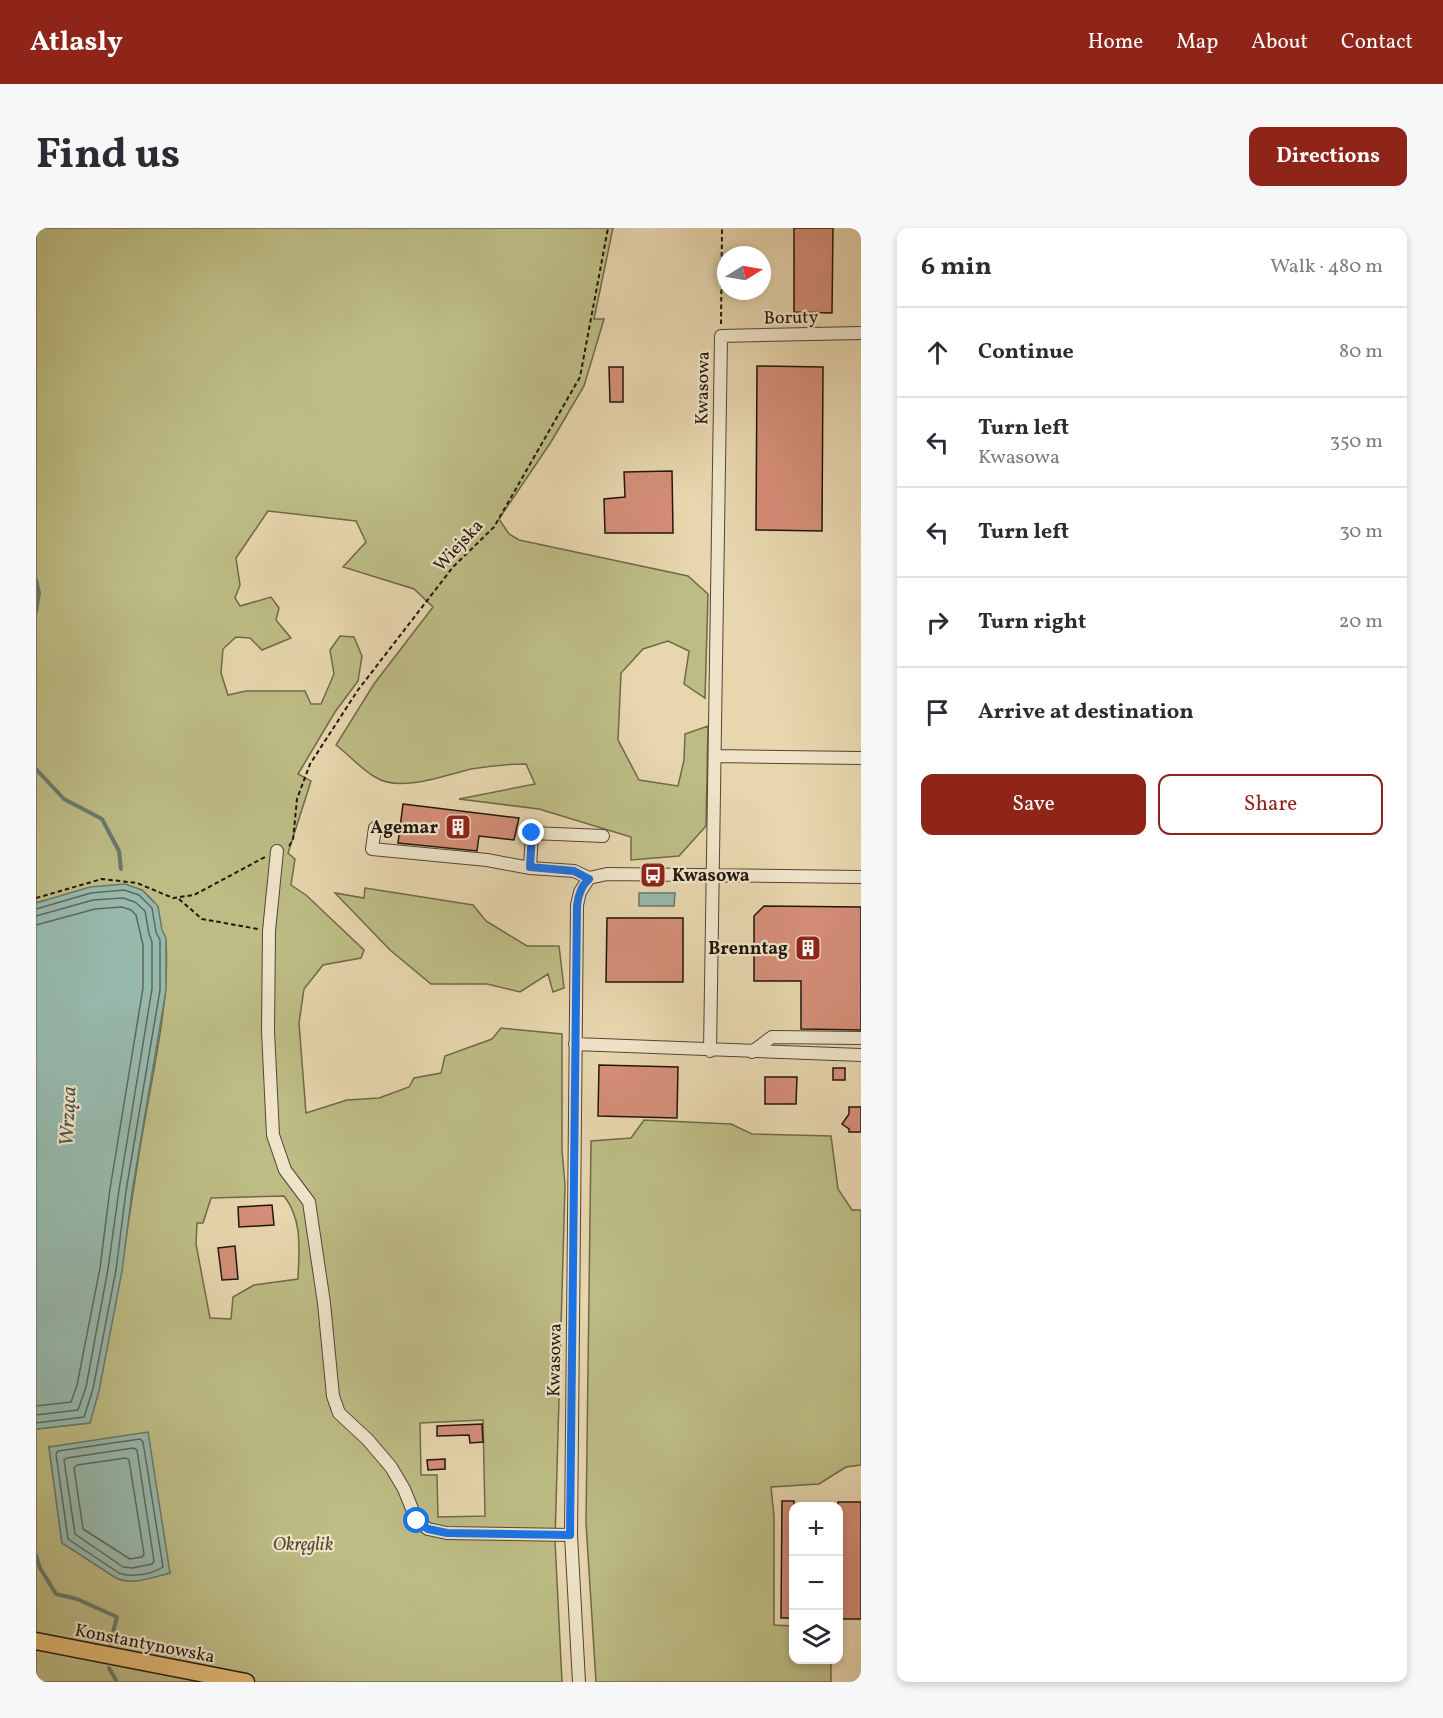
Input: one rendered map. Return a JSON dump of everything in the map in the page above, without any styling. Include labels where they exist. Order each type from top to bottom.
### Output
[{"type":"main road","name":"Konstantynowska","points":[[36,1641],[246,1682]]},
{"type":"street","name":"Boruty","points":[[721,336],[861,333]]},
{"type":"street","name":"Kwasowa","points":[[710,1051],[721,336]]},
{"type":"street","points":[[716,756],[861,758]]},
{"type":"street","points":[[375,828],[372,849],[574,871],[589,879],[607,874],[861,877]]},
{"type":"street","points":[[530,867],[532,833],[603,836]]},
{"type":"street","points":[[277,851],[270,931],[268,1030],[273,1135],[285,1170],[309,1202],[324,1303],[333,1396],[339,1413],[368,1440],[391,1467],[404,1489],[417,1521],[428,1529],[447,1533],[570,1535]]},
{"type":"street","name":"Kwasowa","points":[[579,1682],[570,1535],[575,1044],[578,898],[589,879]]},
{"type":"street","points":[[752,1052],[772,1037],[861,1038]]},
{"type":"street","points":[[575,1044],[710,1051],[861,1055]]},
{"type":"path","name":"Wiejska","points":[[277,851],[288,846],[293,840],[297,799],[305,773],[337,721],[358,690],[453,567],[494,527],[580,377],[608,228]]},
{"type":"path","name":"Kwasowa","points":[[721,336],[722,228]]},
{"type":"path","points":[[36,898],[102,879],[137,883],[179,899],[194,895],[277,851]]},
{"type":"path","points":[[179,899],[202,919],[270,931]]},
{"type":"green space","name":"Okręglik","points":[[36,228],[613,228],[594,319],[604,319],[584,386],[551,442],[499,519],[509,534],[519,540],[688,576],[708,594],[705,698],[684,684],[689,651],[668,641],[643,649],[621,673],[618,740],[639,780],[678,786],[684,760],[685,734],[708,726],[706,826],[679,856],[631,860],[631,837],[539,809],[459,799],[535,784],[526,764],[471,769],[410,783],[385,781],[360,766],[336,745],[374,684],[433,607],[414,589],[343,567],[366,542],[356,521],[268,511],[236,558],[240,585],[235,598],[240,606],[271,597],[279,608],[276,620],[291,638],[262,650],[250,638],[236,637],[223,649],[221,673],[228,695],[246,691],[305,691],[311,704],[321,704],[334,674],[330,650],[340,636],[354,637],[362,656],[358,681],[335,712],[298,774],[311,781],[288,853],[295,859],[291,885],[306,895],[364,950],[361,958],[323,965],[304,989],[299,1023],[306,1113],[347,1100],[379,1098],[409,1087],[414,1078],[441,1073],[445,1056],[492,1039],[501,1028],[562,1034],[562,1150],[565,1185],[555,1541],[562,1682],[36,1682],[36,1429],[89,1423],[106,1352],[119,1280],[163,1014],[167,965],[166,940],[161,929],[157,908],[153,900],[142,890],[45,900],[36,903]],"holes":[[[284,1196],[294,1215],[299,1236],[298,1279],[254,1285],[233,1297],[231,1319],[210,1318],[196,1244],[197,1223],[203,1223],[211,1198]],[[483,1420],[485,1516],[438,1517],[437,1475],[421,1475],[420,1423]],[[49,1447],[170,1573],[134,1581],[62,1543]]]},
{"type":"green space","points":[[365,888],[473,905],[486,921],[527,946],[559,946],[564,988],[553,992],[548,974],[520,992],[487,984],[431,984],[390,950],[335,893],[364,898]]},
{"type":"green space","points":[[644,1120],[731,1124],[752,1134],[831,1136],[838,1189],[852,1210],[861,1210],[861,1465],[846,1467],[819,1484],[771,1487],[774,1516],[774,1625],[789,1626],[789,1664],[831,1664],[831,1682],[596,1682],[586,1523],[591,1141],[631,1138]]},
{"type":"water","points":[[125,884],[142,890],[158,906],[162,930],[166,938],[166,990],[132,1192],[122,1271],[99,1391],[90,1423],[36,1429],[36,903],[90,887]]},
{"type":"water","points":[[639,893],[675,893],[674,906],[639,906]]},
{"type":"water","points":[[148,1432],[170,1573],[129,1581],[116,1578],[62,1543],[49,1447]]},
{"type":"building","points":[[794,228],[833,228],[832,313],[794,312]]},
{"type":"building","points":[[757,366],[823,367],[822,531],[756,530]]},
{"type":"building","points":[[609,367],[623,367],[623,402],[610,402]]},
{"type":"building","points":[[672,471],[673,533],[605,533],[604,499],[625,497],[624,472]]},
{"type":"building","name":"Agemar","points":[[403,804],[519,818],[514,840],[479,836],[477,851],[398,843]]},
{"type":"building","name":"Brenntag","points":[[764,906],[861,907],[861,1030],[801,1029],[801,981],[754,981],[754,916]]},
{"type":"building","points":[[607,918],[683,918],[683,982],[606,982]]},
{"type":"building","points":[[599,1065],[678,1067],[677,1118],[598,1116]]},
{"type":"building","points":[[833,1068],[845,1068],[845,1080],[833,1080]]},
{"type":"building","points":[[765,1077],[797,1077],[796,1104],[765,1104]]},
{"type":"building","points":[[849,1107],[861,1107],[861,1132],[849,1132],[849,1129],[842,1124],[849,1114]]},
{"type":"building","points":[[272,1205],[274,1225],[239,1227],[238,1207]]},
{"type":"building","points":[[235,1246],[238,1279],[222,1280],[218,1248]]},
{"type":"building","points":[[482,1424],[483,1442],[470,1443],[469,1435],[437,1436],[437,1426]]},
{"type":"building","points":[[445,1459],[445,1469],[428,1470],[427,1460]]},
{"type":"building","points":[[782,1501],[794,1501],[789,1502],[789,1618],[781,1618]]},
{"type":"building","points":[[843,1502],[861,1502],[861,1619],[843,1619]]},
{"type":"waterway","name":"Wrząca","points":[[36,580],[39,593],[36,612]]},
{"type":"waterway","name":"Wrząca","points":[[36,769],[64,799],[102,819],[119,851],[121,869]]},
{"type":"waterway","name":"Wrząca","points":[[36,1555],[40,1568],[56,1594],[77,1599],[117,1617],[110,1644]]},
{"type":"waterway","name":"Wrząca","points":[[109,1668],[117,1682]]},
{"type":"place","name":"Agemar","points":[[458,827]]},
{"type":"place","name":"Kwasowa","points":[[653,875]]},
{"type":"place","name":"Brenntag","points":[[808,948]]},
{"type":"route","points":[[417,1521],[428,1529],[447,1533],[570,1535],[577,906],[580,892],[589,879],[574,871],[530,867],[532,833]]}]
